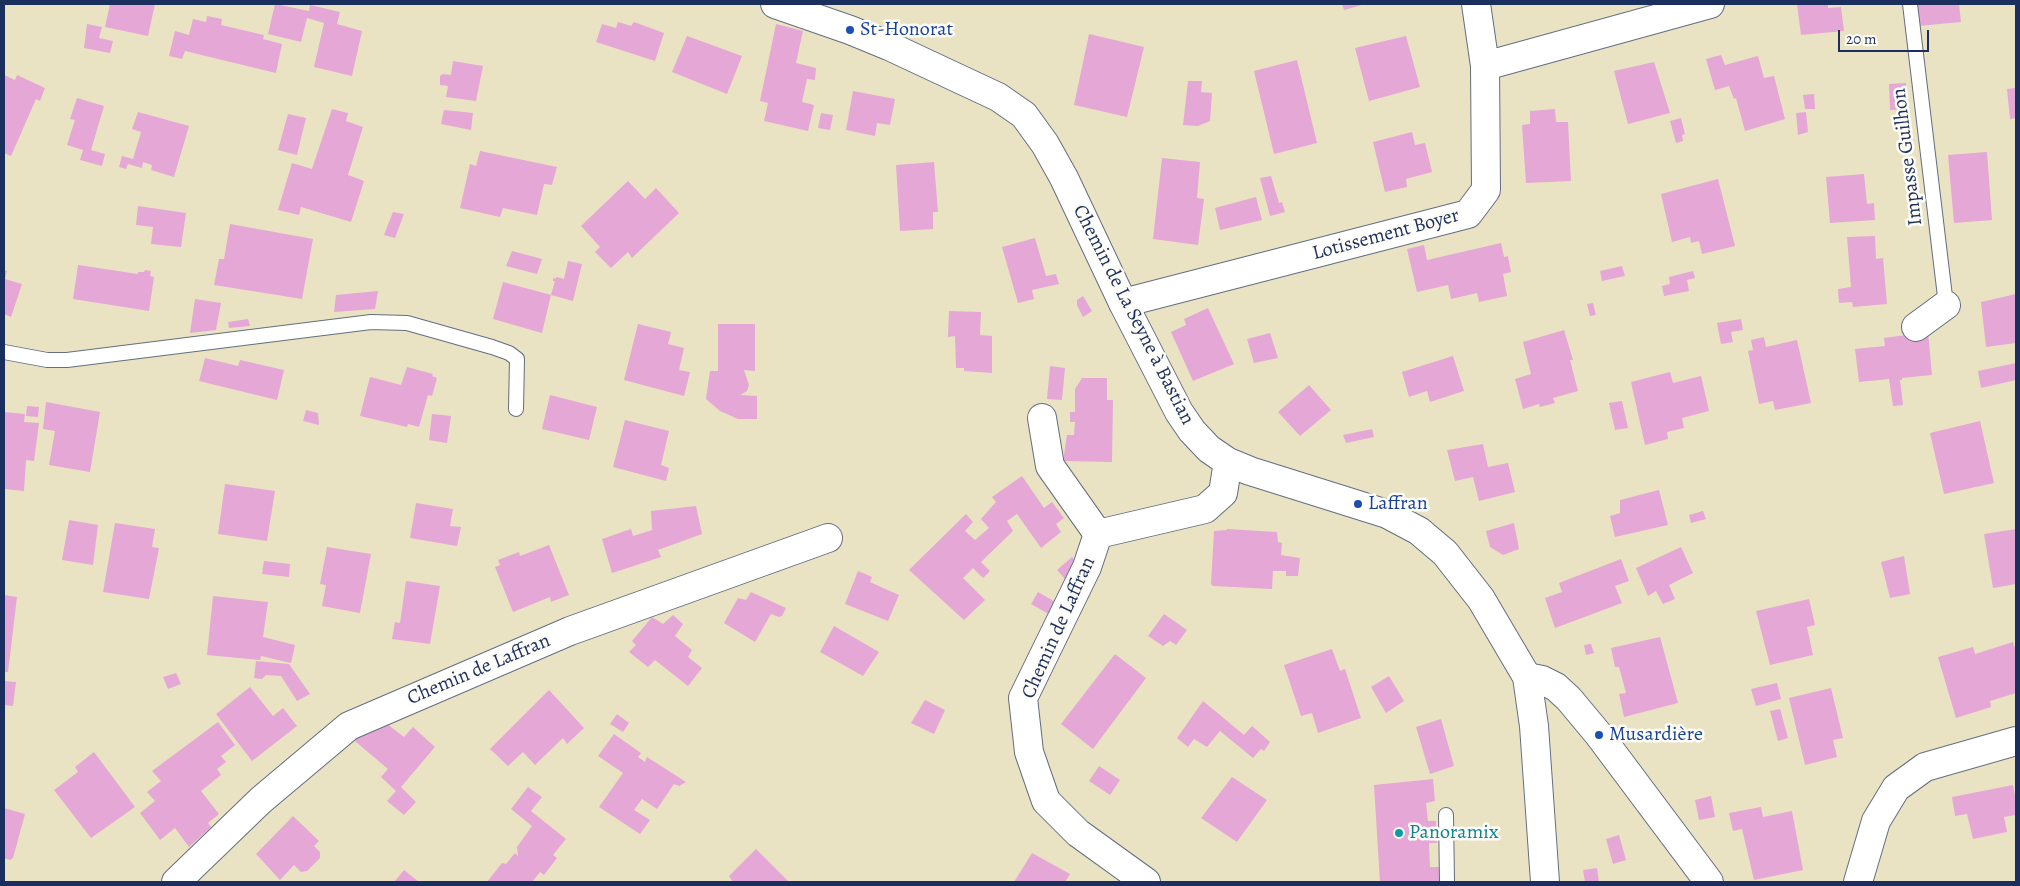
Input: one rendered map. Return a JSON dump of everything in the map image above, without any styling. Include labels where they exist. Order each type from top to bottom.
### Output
[{"type":"street","name":"Chemin de La Seyne à Bastian","points":[[775,4],[850,30],[889,46],[998,96],[1024,115],[1045,144],[1064,178],[1123,303],[1179,412],[1192,431],[1209,449],[1228,462],[1250,471],[1387,514],[1419,531],[1445,553],[1461,571],[1502,631],[1527,677],[1534,726],[1545,882]]},
{"type":"street","name":"Lotissement Boyer","points":[[1123,303],[1468,214],[1486,190],[1485,66],[1476,4]]},
{"type":"street","points":[[1485,66],[1710,4]]},
{"type":"street","points":[[1916,327],[1946,305]]},
{"type":"street","name":"Chemin de Laffran","points":[[1042,418],[1050,466],[1098,534]]},
{"type":"street","name":"Chemin de Laffran","points":[[1098,534],[1205,509],[1223,493],[1228,462]]},
{"type":"street","name":"Chemin de Laffran","points":[[1098,534],[1088,566],[1024,698],[1028,752],[1046,801],[1078,833],[1146,882]]},
{"type":"street","name":"Chemin de Laffran","points":[[176,882],[261,800],[349,726],[570,631],[828,538]]},
{"type":"street","points":[[1527,677],[1542,680],[1556,687],[1569,699],[1599,735],[1709,882]]},
{"type":"street","points":[[1858,882],[1876,821],[1896,788],[1925,767],[2016,741]]},
{"type":"lane","name":"Impasse Guilhon","points":[[1910,4],[1946,305]]},
{"type":"lane","points":[[4,352],[46,360],[66,360],[371,322],[407,324],[492,347],[509,353],[517,359],[516,409]]},
{"type":"lane","points":[[1446,815],[1447,882]]},
{"type":"building","points":[[110,4],[155,4],[148,36],[105,27]]},
{"type":"building","points":[[275,4],[309,11],[310,5],[340,12],[337,24],[362,31],[352,76],[314,67],[324,23],[307,18],[301,42],[268,34]]},
{"type":"building","points":[[1342,4],[1365,4],[1344,10]]},
{"type":"building","points":[[1797,4],[1828,4],[1828,8],[1841,7],[1844,31],[1801,35]]},
{"type":"building","points":[[1916,4],[1959,4],[1961,22],[1918,26]]},
{"type":"building","points":[[207,16],[222,19],[221,25],[264,35],[263,39],[282,44],[276,73],[185,51],[182,59],[169,56],[175,31],[189,35],[193,19],[206,22]]},
{"type":"building","points":[[618,22],[631,26],[634,22],[664,33],[655,61],[596,42],[602,24],[616,28]]},
{"type":"building","points":[[87,24],[102,27],[99,38],[113,41],[110,53],[84,48]]},
{"type":"building","points":[[776,24],[803,31],[796,63],[816,68],[815,80],[807,79],[802,102],[814,105],[808,131],[764,121],[768,103],[760,101]]},
{"type":"building","points":[[1089,34],[1144,47],[1127,117],[1074,105]]},
{"type":"building","points":[[687,36],[742,56],[727,94],[672,72]]},
{"type":"building","points":[[1406,36],[1420,87],[1369,101],[1355,48]]},
{"type":"building","points":[[1721,55],[1725,65],[1758,56],[1764,78],[1774,76],[1785,119],[1745,131],[1736,98],[1734,99],[1729,86],[1715,90],[1706,59]]},
{"type":"building","points":[[1297,60],[1317,143],[1274,154],[1254,71]]},
{"type":"building","points":[[453,61],[483,66],[476,101],[446,97],[448,86],[440,85],[440,76],[443,74],[451,75]]},
{"type":"building","points":[[1654,62],[1670,113],[1628,124],[1614,71]]},
{"type":"building","points":[[4,75],[15,80],[17,75],[45,88],[40,101],[36,99],[11,156],[4,153]]},
{"type":"building","points":[[1188,81],[1202,81],[1201,92],[1212,93],[1210,121],[1198,126],[1183,125]]},
{"type":"building","points":[[1906,83],[1906,109],[1890,110],[1889,84]]},
{"type":"building","points":[[2016,88],[2016,118],[2010,119],[2007,89]]},
{"type":"building","points":[[853,91],[895,99],[890,125],[877,123],[875,136],[846,130]]},
{"type":"building","points":[[1814,94],[1815,109],[1805,109],[1803,95]]},
{"type":"building","points":[[77,98],[104,106],[91,150],[105,154],[102,166],[80,160],[83,150],[67,145],[75,120],[70,119]]},
{"type":"building","points":[[332,109],[348,113],[346,121],[363,127],[348,175],[364,181],[351,222],[301,207],[299,215],[278,210],[292,163],[312,169]]},
{"type":"building","points":[[1555,109],[1556,122],[1568,122],[1571,181],[1526,183],[1522,125],[1530,124],[1530,111]]},
{"type":"building","points":[[444,110],[473,113],[471,130],[441,124]]},
{"type":"building","points":[[138,112],[189,126],[174,177],[151,170],[152,165],[143,162],[142,168],[128,164],[126,169],[119,167],[122,156],[133,159],[141,132],[132,129]]},
{"type":"building","points":[[1806,112],[1808,132],[1798,135],[1796,113]]},
{"type":"building","points":[[821,113],[833,115],[830,130],[818,128]]},
{"type":"building","points":[[288,114],[306,118],[297,155],[278,150]]},
{"type":"building","points":[[1681,118],[1685,134],[1682,135],[1683,141],[1676,143],[1670,121]]},
{"type":"building","points":[[1412,132],[1415,145],[1425,143],[1432,172],[1406,179],[1407,187],[1385,192],[1373,142]]},
{"type":"building","points":[[480,151],[557,167],[552,185],[544,184],[537,215],[503,208],[500,217],[460,208],[470,164],[476,166]]},
{"type":"building","points":[[1987,152],[1992,220],[1954,223],[1948,155]]},
{"type":"building","points":[[1162,158],[1200,162],[1197,198],[1204,199],[1198,245],[1153,239]]},
{"type":"building","points":[[934,162],[938,212],[933,212],[933,229],[900,231],[896,165]]},
{"type":"building","points":[[1864,174],[1867,204],[1874,203],[1875,220],[1830,223],[1826,177]]},
{"type":"building","points":[[1271,176],[1279,203],[1282,202],[1285,212],[1270,216],[1260,178]]},
{"type":"building","points":[[1718,179],[1735,246],[1702,254],[1699,241],[1691,243],[1690,237],[1672,242],[1661,194]]},
{"type":"building","points":[[628,181],[645,199],[656,188],[679,213],[632,258],[628,252],[611,268],[595,252],[600,247],[581,226]]},
{"type":"building","points":[[1256,197],[1262,220],[1220,230],[1215,208]]},
{"type":"building","points":[[138,206],[186,213],[181,247],[151,244],[153,227],[136,225]]},
{"type":"building","points":[[393,212],[404,214],[395,238],[384,235]]},
{"type":"building","points":[[230,224],[313,239],[302,299],[214,285],[219,259],[224,259]]},
{"type":"building","points":[[1875,236],[1876,259],[1883,258],[1887,304],[1853,307],[1852,302],[1839,303],[1838,289],[1851,287],[1847,237]]},
{"type":"building","points":[[1035,238],[1046,276],[1056,274],[1059,284],[1032,290],[1034,299],[1018,303],[1002,247]]},
{"type":"building","points":[[1501,243],[1504,257],[1508,256],[1511,272],[1503,274],[1507,296],[1479,302],[1477,293],[1451,299],[1448,285],[1417,292],[1407,249],[1424,245],[1427,260]]},
{"type":"building","points":[[512,251],[542,259],[537,274],[506,266]]},
{"type":"building","points":[[568,261],[582,264],[573,301],[551,295],[555,281],[553,281],[553,278],[564,279]]},
{"type":"building","points":[[78,265],[138,274],[138,272],[144,272],[145,270],[151,271],[150,276],[154,277],[149,311],[73,299]]},
{"type":"building","points":[[1622,266],[1625,276],[1602,281],[1600,271]]},
{"type":"building","points":[[4,270],[7,271],[5,279],[22,284],[11,317],[4,314]]},
{"type":"building","points":[[1693,271],[1695,278],[1687,280],[1689,291],[1664,296],[1662,286],[1670,284],[1669,277]]},
{"type":"building","points":[[503,282],[551,295],[542,333],[493,319]]},
{"type":"building","points":[[378,291],[375,309],[334,312],[336,295]]},
{"type":"building","points":[[2016,294],[2016,343],[1986,347],[1981,302]]},
{"type":"building","points":[[1083,296],[1092,311],[1083,317],[1077,305],[1077,300]]},
{"type":"building","points":[[195,299],[221,303],[216,330],[190,333]]},
{"type":"building","points":[[1593,303],[1596,315],[1590,316],[1587,304]]},
{"type":"building","points":[[1208,308],[1234,364],[1193,381],[1171,332],[1186,325],[1184,319]]},
{"type":"building","points":[[949,311],[981,312],[980,335],[992,336],[992,373],[964,371],[964,368],[956,368],[955,336],[948,337]]},
{"type":"building","points":[[248,319],[250,326],[229,328],[228,322]]},
{"type":"building","points":[[1741,319],[1743,330],[1731,332],[1733,342],[1721,344],[1717,323]]},
{"type":"building","points":[[638,324],[671,332],[668,344],[684,348],[679,370],[690,372],[684,396],[624,380]]},
{"type":"building","points":[[718,324],[755,324],[755,371],[744,370],[749,385],[747,391],[740,395],[757,396],[757,419],[738,419],[720,411],[706,399],[710,371],[718,371]]},
{"type":"building","points":[[1564,330],[1573,360],[1570,360],[1578,391],[1553,398],[1555,403],[1540,407],[1539,404],[1523,409],[1515,379],[1531,374],[1523,342]]},
{"type":"building","points":[[1928,332],[1932,375],[1902,378],[1900,380],[1903,405],[1893,406],[1889,379],[1859,382],[1855,349],[1885,346],[1884,338]]},
{"type":"building","points":[[1270,333],[1278,358],[1254,363],[1247,339]]},
{"type":"building","points":[[1764,337],[1766,347],[1797,340],[1811,403],[1775,410],[1773,401],[1759,404],[1748,351],[1753,350],[1751,340]]},
{"type":"building","points":[[1453,356],[1464,391],[1430,402],[1427,391],[1409,397],[1402,372]]},
{"type":"building","points":[[205,358],[238,366],[240,360],[284,370],[277,400],[199,381]]},
{"type":"building","points":[[2016,363],[2016,380],[1981,388],[1978,371]]},
{"type":"building","points":[[1050,366],[1065,368],[1062,400],[1047,399]]},
{"type":"building","points":[[407,367],[433,374],[432,376],[437,378],[432,396],[428,395],[419,427],[408,424],[407,427],[360,416],[370,377],[401,385]]},
{"type":"building","points":[[1670,372],[1673,383],[1701,376],[1709,411],[1682,418],[1684,428],[1667,432],[1668,439],[1645,445],[1631,382]]},
{"type":"building","points":[[1082,378],[1107,378],[1107,400],[1113,400],[1112,462],[1063,461],[1067,435],[1074,435],[1075,422],[1070,422],[1070,412],[1075,412],[1075,389]]},
{"type":"building","points":[[1309,385],[1331,410],[1300,436],[1278,412]]},
{"type":"building","points":[[550,395],[597,407],[589,440],[542,429]]},
{"type":"building","points":[[1622,401],[1628,428],[1615,430],[1609,403]]},
{"type":"building","points":[[46,402],[100,412],[90,472],[49,465],[55,431],[43,429]]},
{"type":"building","points":[[27,406],[39,407],[38,417],[26,416]]},
{"type":"building","points":[[306,410],[318,413],[319,425],[303,421]]},
{"type":"building","points":[[4,412],[25,414],[24,422],[39,423],[34,461],[26,460],[24,491],[4,489]]},
{"type":"building","points":[[432,414],[451,416],[447,443],[429,440]]},
{"type":"building","points":[[625,420],[669,431],[661,465],[669,468],[666,481],[613,467]]},
{"type":"building","points":[[1980,421],[1994,483],[1944,494],[1930,433]]},
{"type":"building","points":[[1372,429],[1374,437],[1346,443],[1343,435]]},
{"type":"building","points":[[1483,444],[1488,467],[1508,463],[1515,492],[1479,501],[1473,477],[1455,481],[1447,450]]},
{"type":"building","points":[[1022,476],[1044,508],[1052,502],[1064,518],[1056,524],[1061,532],[1041,548],[1017,514],[1007,521],[1013,531],[981,562],[990,571],[983,578],[973,568],[963,578],[985,600],[964,620],[909,570],[966,514],[973,522],[965,531],[975,540],[989,528],[981,519],[996,502],[992,497]]},
{"type":"building","points":[[225,484],[275,491],[267,541],[218,534]]},
{"type":"building","points":[[1659,490],[1668,525],[1615,537],[1610,516],[1620,513],[1620,500]]},
{"type":"building","points":[[416,503],[453,509],[450,526],[461,527],[457,546],[410,538]]},
{"type":"building","points":[[696,506],[702,534],[658,550],[661,557],[612,573],[602,539],[631,529],[633,536],[652,530],[651,511]]},
{"type":"building","points":[[1703,511],[1706,519],[1691,523],[1689,515]]},
{"type":"building","points":[[69,520],[98,525],[93,565],[62,560]]},
{"type":"building","points":[[115,523],[155,529],[152,547],[159,548],[149,599],[103,592]]},
{"type":"building","points":[[1514,523],[1519,549],[1503,555],[1490,547],[1486,531]]},
{"type":"building","points":[[1227,529],[1277,532],[1278,542],[1282,543],[1281,555],[1300,558],[1298,576],[1286,576],[1286,571],[1273,571],[1272,589],[1213,586],[1211,584],[1214,531]]},
{"type":"building","points":[[2016,529],[2016,584],[1993,588],[1984,534]]},
{"type":"building","points":[[549,545],[569,595],[551,602],[550,597],[513,612],[495,567],[500,565],[498,560],[519,552],[520,556]]},
{"type":"building","points":[[327,547],[371,554],[360,613],[322,606],[326,585],[320,584]]},
{"type":"building","points":[[1681,547],[1693,573],[1669,585],[1675,599],[1663,604],[1656,591],[1648,596],[1636,568]]},
{"type":"building","points":[[1904,556],[1910,594],[1890,598],[1881,562]]},
{"type":"building","points":[[1072,557],[1079,566],[1065,579],[1057,570]]},
{"type":"building","points":[[1621,559],[1629,581],[1615,586],[1622,603],[1555,628],[1545,598],[1562,592],[1559,583]]},
{"type":"building","points":[[264,561],[290,564],[289,577],[262,574]]},
{"type":"building","points":[[858,571],[872,577],[870,582],[899,595],[888,621],[845,604]]},
{"type":"building","points":[[406,581],[440,586],[430,644],[392,639],[395,622],[400,623]]},
{"type":"building","points":[[751,592],[786,608],[782,616],[779,617],[771,614],[755,642],[724,623],[738,598],[746,600]]},
{"type":"building","points":[[1038,592],[1059,604],[1052,616],[1031,604]]},
{"type":"building","points":[[4,595],[17,597],[8,672],[4,672]]},
{"type":"building","points":[[213,596],[268,602],[263,637],[295,645],[291,663],[261,656],[260,660],[207,655]]},
{"type":"building","points":[[1809,599],[1815,625],[1807,627],[1813,655],[1770,665],[1756,611]]},
{"type":"building","points":[[1164,614],[1187,630],[1176,645],[1170,641],[1163,646],[1148,636]]},
{"type":"building","points":[[673,615],[683,624],[675,636],[692,650],[688,657],[702,668],[688,686],[655,660],[648,667],[629,652],[636,645],[632,641],[652,617],[663,624]]},
{"type":"building","points":[[834,626],[879,652],[863,676],[820,652]]},
{"type":"building","points":[[1660,637],[1678,703],[1624,717],[1619,694],[1626,693],[1619,667],[1615,667],[1611,648]]},
{"type":"building","points":[[2013,642],[2016,652],[2016,693],[1990,701],[1991,707],[1956,718],[1938,657],[1973,647],[1975,654]]},
{"type":"building","points":[[1591,644],[1594,653],[1586,655],[1584,645]]},
{"type":"building","points":[[1332,649],[1340,671],[1345,669],[1361,718],[1318,733],[1312,713],[1301,716],[1284,665]]},
{"type":"building","points":[[1115,654],[1146,678],[1093,749],[1061,724]]},
{"type":"building","points":[[256,661],[289,664],[310,694],[297,701],[281,676],[266,675],[262,679],[254,678]]},
{"type":"building","points":[[176,673],[181,684],[168,689],[163,677]]},
{"type":"building","points":[[1389,676],[1404,701],[1386,713],[1371,687]]},
{"type":"building","points":[[4,681],[16,682],[13,706],[4,705]]},
{"type":"building","points":[[1777,683],[1781,699],[1756,706],[1751,689]]},
{"type":"building","points":[[250,687],[273,716],[283,708],[297,726],[252,761],[216,714]]},
{"type":"building","points":[[1831,688],[1843,738],[1833,740],[1837,757],[1805,765],[1789,698]]},
{"type":"building","points":[[549,690],[584,728],[567,744],[563,738],[535,765],[523,752],[508,766],[490,749]]},
{"type":"building","points":[[925,700],[945,710],[934,734],[911,723]]},
{"type":"building","points":[[1203,701],[1244,735],[1252,726],[1270,742],[1264,751],[1261,749],[1253,758],[1220,731],[1207,747],[1194,739],[1188,747],[1177,738]]},
{"type":"building","points":[[1780,709],[1788,738],[1778,741],[1770,711]]},
{"type":"building","points":[[617,714],[629,723],[623,732],[610,724]]},
{"type":"building","points":[[1441,719],[1454,766],[1430,774],[1416,727]]},
{"type":"building","points":[[218,722],[235,745],[221,756],[226,762],[217,769],[221,775],[201,791],[219,814],[208,823],[211,827],[189,847],[175,828],[160,840],[140,813],[155,801],[147,792],[161,781],[152,771]]},
{"type":"building","points":[[386,723],[404,737],[413,727],[435,747],[401,787],[416,802],[404,815],[387,801],[396,791],[381,777],[388,769],[349,736]]},
{"type":"building","points":[[614,734],[641,753],[638,757],[645,762],[647,757],[686,782],[679,786],[674,784],[657,809],[642,799],[634,810],[650,820],[640,834],[599,807],[623,773],[598,756]]},
{"type":"building","points":[[94,752],[135,807],[91,838],[54,790],[78,772],[75,767]]},
{"type":"building","points":[[1099,766],[1120,780],[1110,795],[1089,781]]},
{"type":"building","points":[[1232,777],[1267,800],[1237,842],[1201,818]]},
{"type":"building","name":"Panoramix","points":[[1433,779],[1435,801],[1426,803],[1428,821],[1436,821],[1437,843],[1429,843],[1430,867],[1441,867],[1443,882],[1380,882],[1374,785]]},
{"type":"building","points":[[2013,785],[2016,815],[2004,817],[2007,832],[1973,839],[1967,814],[1955,816],[1952,797]]},
{"type":"building","points":[[528,787],[542,797],[531,811],[566,839],[553,855],[557,858],[544,875],[540,872],[532,882],[487,882],[502,863],[506,864],[515,853],[518,856],[517,847],[532,826],[511,809]]},
{"type":"building","points":[[1711,796],[1715,817],[1699,820],[1695,800]]},
{"type":"building","points":[[1761,807],[1763,817],[1792,811],[1803,870],[1754,880],[1742,829],[1733,831],[1729,813]]},
{"type":"building","points":[[4,808],[25,814],[13,858],[10,860],[4,858]]},
{"type":"building","points":[[293,816],[319,841],[314,846],[320,852],[320,858],[307,871],[301,872],[294,865],[280,880],[256,854]]},
{"type":"building","points":[[1619,835],[1626,860],[1613,864],[1606,839]]},
{"type":"building","points":[[756,849],[789,882],[733,882],[729,876]]},
{"type":"building","points":[[1032,853],[1070,874],[1065,882],[1014,882]]},
{"type":"building","points":[[1597,868],[1599,882],[1585,882],[1583,870]]},
{"type":"building","points":[[404,870],[419,882],[394,882]]},
{"type":"place","name":"St-Honorat","points":[[850,30]]},
{"type":"place","name":"Laffran","points":[[1358,504]]},
{"type":"place","name":"Musardière","points":[[1599,735]]},
{"type":"place","name":"Panoramix","points":[[1399,833]]}]
